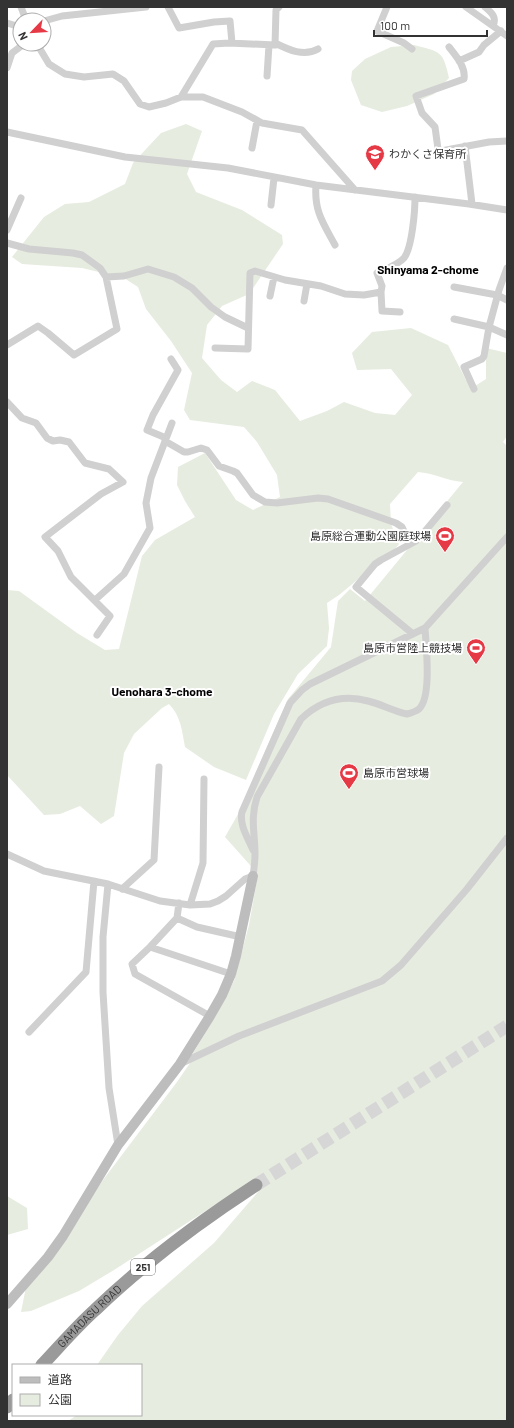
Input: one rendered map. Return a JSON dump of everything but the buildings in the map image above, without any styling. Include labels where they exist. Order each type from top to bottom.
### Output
[{"type":"highway","name":"GAMADASU ROAD","points":[[43,1364],[94,1310],[138,1270],[179,1238],[256,1185]]},
{"type":"street","points":[[52,19],[62,16],[146,7]]},
{"type":"street","points":[[168,7],[179,28],[230,21],[232,43]]},
{"type":"street","points":[[267,76],[276,10],[279,7]]},
{"type":"street","points":[[387,7],[377,30],[404,43],[412,49]]},
{"type":"street","points":[[460,61],[479,52],[484,44],[504,34],[466,7]]},
{"type":"street","points":[[485,7],[494,17],[495,20],[493,26]]},
{"type":"street","points":[[181,97],[213,44],[272,44],[288,50],[307,54],[318,49]]},
{"type":"street","points":[[449,47],[460,61],[465,74],[464,79],[416,96],[422,113],[435,127],[438,149],[441,151],[489,142],[507,141]]},
{"type":"street","points":[[7,68],[13,52]]},
{"type":"street","points":[[42,52],[50,64],[65,74],[84,77],[113,74],[124,81],[140,104],[149,107],[166,104],[181,97],[203,97],[242,112],[262,123],[302,130],[355,190]]},
{"type":"street","points":[[252,148],[257,121]]},
{"type":"street","points":[[7,132],[125,157],[228,168],[316,185],[472,204],[507,210]]},
{"type":"street","points":[[465,146],[472,204]]},
{"type":"street","points":[[271,205],[274,178]]},
{"type":"street","points":[[316,185],[316,206],[322,222],[335,245]]},
{"type":"street","points":[[7,230],[21,198]]},
{"type":"street","points":[[400,312],[382,311],[382,286],[377,273],[400,262],[406,254],[415,216],[416,198]]},
{"type":"street","points":[[7,243],[30,249],[82,255],[100,268],[106,277],[117,329],[74,355],[48,332],[38,326],[7,345]]},
{"type":"street","points":[[474,388],[464,367],[482,359],[484,356],[497,295],[507,268]]},
{"type":"street","points":[[106,277],[124,276],[148,269],[174,277],[192,288],[211,307],[248,328]]},
{"type":"street","points":[[215,348],[248,349],[250,273],[256,271],[285,280],[321,286],[346,294],[364,295],[381,292]]},
{"type":"street","points":[[270,296],[274,277]]},
{"type":"street","points":[[304,301],[307,284]]},
{"type":"street","points":[[454,286],[497,295],[507,300]]},
{"type":"street","points":[[454,319],[489,327],[507,335]]},
{"type":"street","points":[[171,359],[178,370],[153,415],[147,430],[184,452],[201,448],[207,450],[219,466],[233,470],[237,473],[253,494],[265,502],[277,503],[318,498],[328,499],[396,523],[402,527],[410,544]]},
{"type":"street","points":[[7,402],[22,418],[36,423],[47,438],[53,441],[60,440],[69,442],[85,463],[109,469],[123,482],[101,494],[45,537],[58,551],[71,577],[110,616],[98,635]]},
{"type":"street","points":[[95,600],[124,574],[150,528],[146,503],[151,478],[172,423]]},
{"type":"street","points":[[413,634],[356,587],[381,560],[410,544],[421,536],[447,505]]},
{"type":"street","points":[[255,854],[242,826],[241,817],[290,703],[310,684],[425,628],[507,537]]},
{"type":"street","points":[[7,1304],[48,1257],[63,1236],[118,1145],[180,1064],[210,1016],[231,974],[241,937],[253,876],[255,854],[252,819],[257,797],[301,719],[310,710],[320,704],[341,699],[353,698],[368,701],[407,714],[419,709],[423,703],[427,687],[425,628]]},
{"type":"street","points":[[122,889],[154,860],[159,767]]},
{"type":"street","points":[[190,905],[203,863],[204,779]]},
{"type":"street","points":[[180,1064],[239,1036],[382,981],[401,965],[467,889],[507,838]]},
{"type":"street","points":[[7,854],[44,871],[108,884],[160,901],[190,905],[210,904],[226,896],[245,879],[253,876]]},
{"type":"street","points":[[29,1032],[86,972],[94,881]]},
{"type":"street","points":[[108,884],[103,937],[103,992],[109,1088],[118,1145]]},
{"type":"street","points":[[179,903],[177,918],[132,964],[135,974],[210,1016]]},
{"type":"street","points":[[177,918],[197,927],[241,937]]},
{"type":"street","points":[[150,947],[231,974]]},
{"type":"green space","points":[[414,45],[430,49],[439,54],[445,62],[449,78],[434,94],[407,106],[382,112],[361,105],[351,80],[352,71],[365,59],[391,47]]},
{"type":"green space","points":[[186,124],[202,131],[187,174],[196,192],[242,210],[282,235],[283,244],[249,294],[222,306],[207,325],[202,358],[221,380],[237,392],[252,381],[275,390],[300,421],[327,411],[344,402],[375,413],[395,415],[412,395],[391,369],[357,370],[352,353],[372,332],[411,328],[448,345],[466,380],[475,386],[486,379],[486,348],[507,353],[507,436],[503,442],[507,446],[507,1421],[68,1421],[76,1416],[142,1416],[142,1364],[98,1364],[118,1335],[142,1306],[214,1243],[264,1185],[252,1181],[79,1291],[31,1311],[21,1312],[26,1287],[197,1053],[192,1055],[215,1017],[234,981],[249,925],[258,874],[225,837],[237,816],[288,699],[331,647],[338,601],[350,589],[365,601],[463,482],[418,472],[390,504],[391,524],[399,544],[388,557],[327,603],[329,628],[327,646],[298,674],[274,714],[246,780],[214,767],[185,747],[179,719],[169,704],[162,708],[134,734],[124,753],[114,816],[101,824],[80,806],[60,814],[44,815],[7,775],[7,590],[19,591],[77,633],[105,650],[119,649],[142,556],[155,540],[195,517],[177,485],[178,467],[205,453],[236,500],[253,510],[280,497],[277,475],[257,442],[244,427],[190,420],[184,410],[192,373],[171,341],[146,309],[138,287],[124,278],[82,268],[22,264],[12,257],[44,217],[65,204],[89,202],[125,184],[133,163],[161,133]]},
{"type":"green space","points":[[7,1196],[27,1208],[28,1229],[7,1235]]},
{"type":"tunnel","points":[[256,1185],[507,1026]]},
{"type":"place","name":"わかくさ保育所","points":[[375,171]]},
{"type":"place","name":"島原総合運動公園庭球場","points":[[445,553]]},
{"type":"place","name":"島原市営陸上競技場","points":[[476,665]]},
{"type":"place","name":"島原市営球場","points":[[349,790]]},
{"type":"district","name":"Shinyama 2-chome","points":[[428,270]]},
{"type":"district","name":"Uenohara 3-chome","points":[[162,692]]}]
